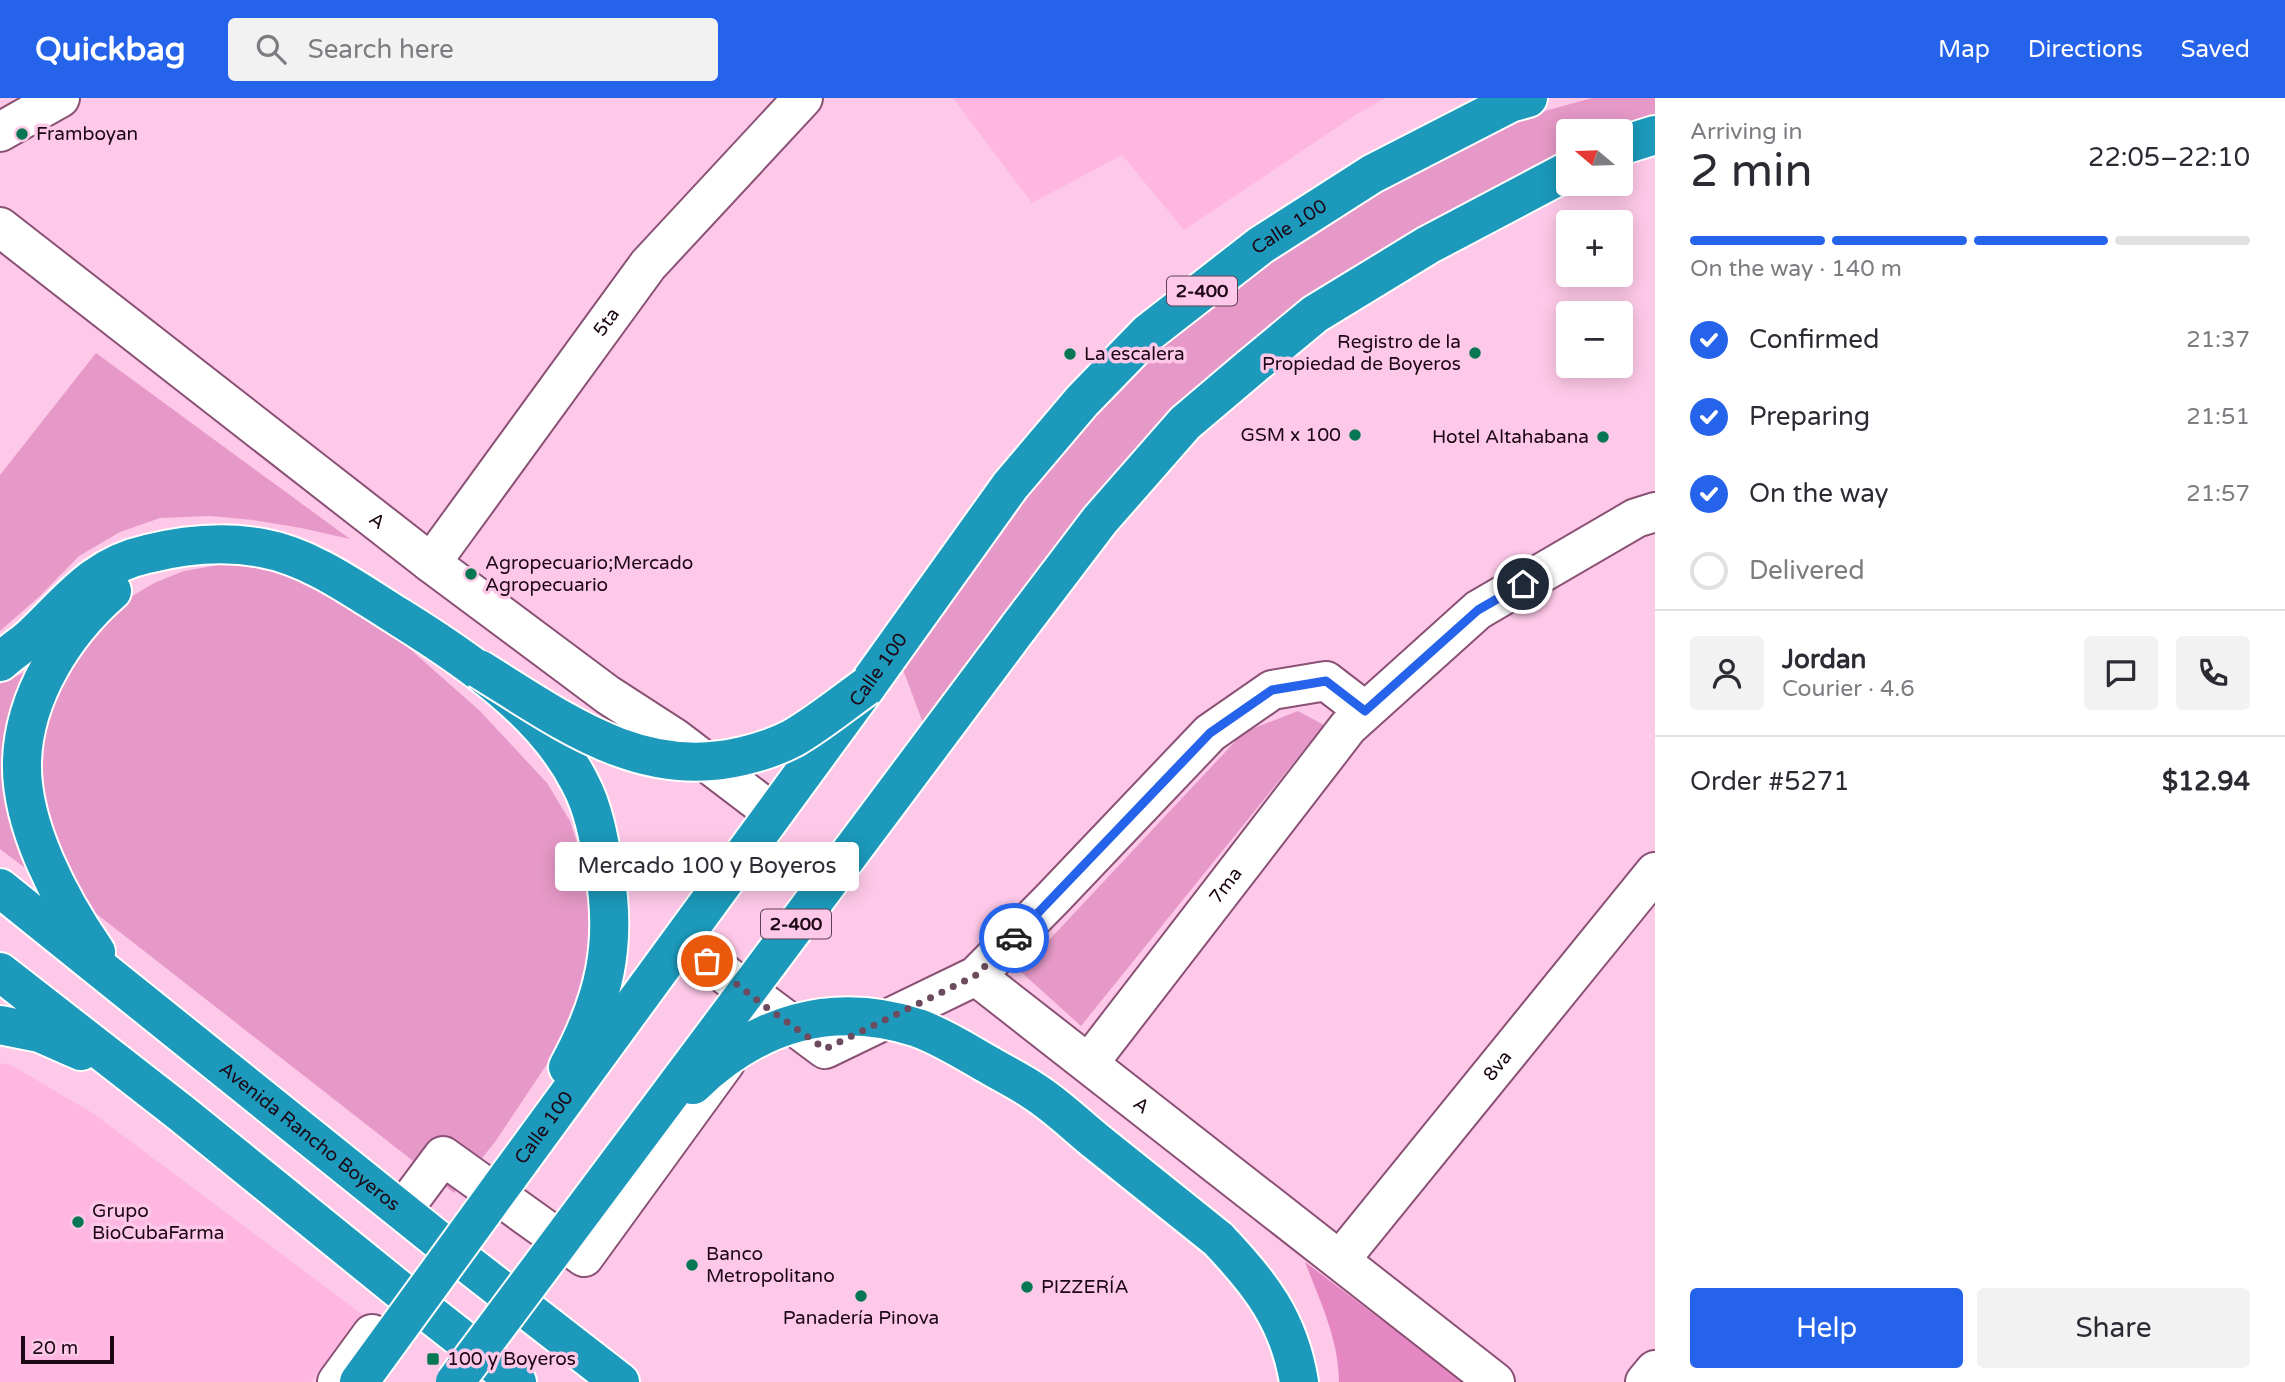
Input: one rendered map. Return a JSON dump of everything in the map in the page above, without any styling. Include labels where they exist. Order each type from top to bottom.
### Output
[{"type":"highway","name":"Calle 100","points":[[359,1382],[1010,486],[1082,401],[1148,333],[1261,245],[1373,174],[1510,103],[1528,98]]},
{"type":"highway","points":[[1633,142],[1655,135]]},
{"type":"highway","name":"2-400","points":[[455,1382],[1100,520],[1185,423],[1315,314],[1428,245],[1556,177]]},
{"type":"highway","points":[[0,662],[100,572],[145,554],[202,545],[262,548],[288,556],[351,586],[566,724],[598,739],[673,762],[721,761],[757,752],[793,738],[867,686]]},
{"type":"highway","points":[[159,1016],[117,979],[75,920],[51,876],[30,816],[22,762],[26,730],[38,692],[73,632],[96,604],[117,587],[184,547]]},
{"type":"highway","points":[[479,669],[538,724],[581,783],[596,827],[611,922],[604,983],[578,1048],[508,1177]]},
{"type":"highway","name":"Avenida Rancho Boyeros","points":[[0,888],[402,1211],[620,1382]]},
{"type":"highway","points":[[0,972],[181,1113],[504,1375]]},
{"type":"highway","points":[[574,1221],[682,1096],[716,1064],[773,1029],[797,1022],[843,1016],[892,1022],[943,1039],[1036,1092],[1218,1239],[1248,1271],[1274,1307],[1294,1354],[1299,1382]]},
{"type":"highway","points":[[0,1025],[27,1030],[66,1043],[181,1113]]},
{"type":"street","points":[[0,132],[61,98]]},
{"type":"street","name":"5ta","points":[[431,563],[648,265],[803,98]]},
{"type":"street","name":"A","points":[[0,227],[431,563],[608,695],[676,739],[760,803]]},
{"type":"street","name":"7ma","points":[[1089,1063],[1348,727],[1478,610],[1636,518],[1655,512]]},
{"type":"street","points":[[707,961],[825,1049],[975,976],[1210,733],[1272,690],[1326,681],[1365,711]]},
{"type":"street","name":"8va","points":[[1340,1260],[1655,872]]},
{"type":"street","name":"A","points":[[975,976],[1495,1382]]},
{"type":"street","points":[[402,1211],[443,1156],[583,1257],[766,1007]]},
{"type":"street","points":[[337,1382],[402,1292]]},
{"type":"street","points":[[1645,1382],[1655,1370]]},
{"type":"shaded area","points":[[953,98],[1386,98],[1357,114],[1184,230],[1122,155],[1032,203]]},
{"type":"shaded area","points":[[1592,98],[1655,98],[1655,117],[1633,124],[1633,119],[1556,119],[1556,158],[1411,233],[1066,534],[923,723],[902,667],[1024,497],[1081,429],[1161,344],[1273,257],[1376,191],[1516,119]]},
{"type":"shaded area","points":[[96,353],[350,539],[253,520],[210,516],[160,518],[120,532],[79,556],[40,596],[0,631],[0,475]]},
{"type":"shaded area","points":[[224,564],[257,566],[296,577],[344,600],[411,650],[480,711],[547,783],[570,821],[584,864],[588,903],[584,983],[559,1046],[495,1142],[454,1193],[89,908],[56,849],[40,792],[39,752],[60,680],[81,647],[129,598],[154,583],[184,571]]},
{"type":"shaded area","points":[[29,670],[13,703],[6,734],[29,871],[0,849],[0,684]]},
{"type":"shaded area","points":[[1298,711],[1324,725],[1081,1026],[1020,971],[1244,732]]},
{"type":"shaded area","name":"Grupo BioCubaFarma","points":[[0,1063],[11,1065],[91,1112],[362,1314],[311,1382],[0,1382]]},
{"type":"shaded area","points":[[1305,1262],[1464,1382],[1339,1382],[1332,1336]]},
{"type":"way so far","points":[[707,961],[825,1049],[975,976],[1014,938]]},
{"type":"place","name":"Framboyan","points":[[22,134]]},
{"type":"place","name":"Registro de la Propiedad de Boyeros","points":[[1475,353]]},
{"type":"place","name":"La escalera","points":[[1070,354]]},
{"type":"place","name":"GSM x 100","points":[[1355,435]]},
{"type":"place","name":"Hotel Altahabana","points":[[1603,437]]},
{"type":"place","name":"Agropecuario;Mercado Agropecuario","points":[[471,574]]},
{"type":"place","name":"Mercado 100 y Boyeros","points":[[707,961]]},
{"type":"place","name":"Grupo BioCubaFarma","points":[[78,1222]]},
{"type":"place","name":"Banco Metropolitano","points":[[692,1265]]},
{"type":"place","name":"PIZZERÍA","points":[[1027,1287]]},
{"type":"place","name":"Panadería Pinova","points":[[861,1296]]},
{"type":"place","name":"100 y Boyeros","points":[[433,1359]]},
{"type":"route","points":[[1014,938],[1210,733],[1272,690],[1326,681],[1365,711],[1478,610],[1523,584]]}]
